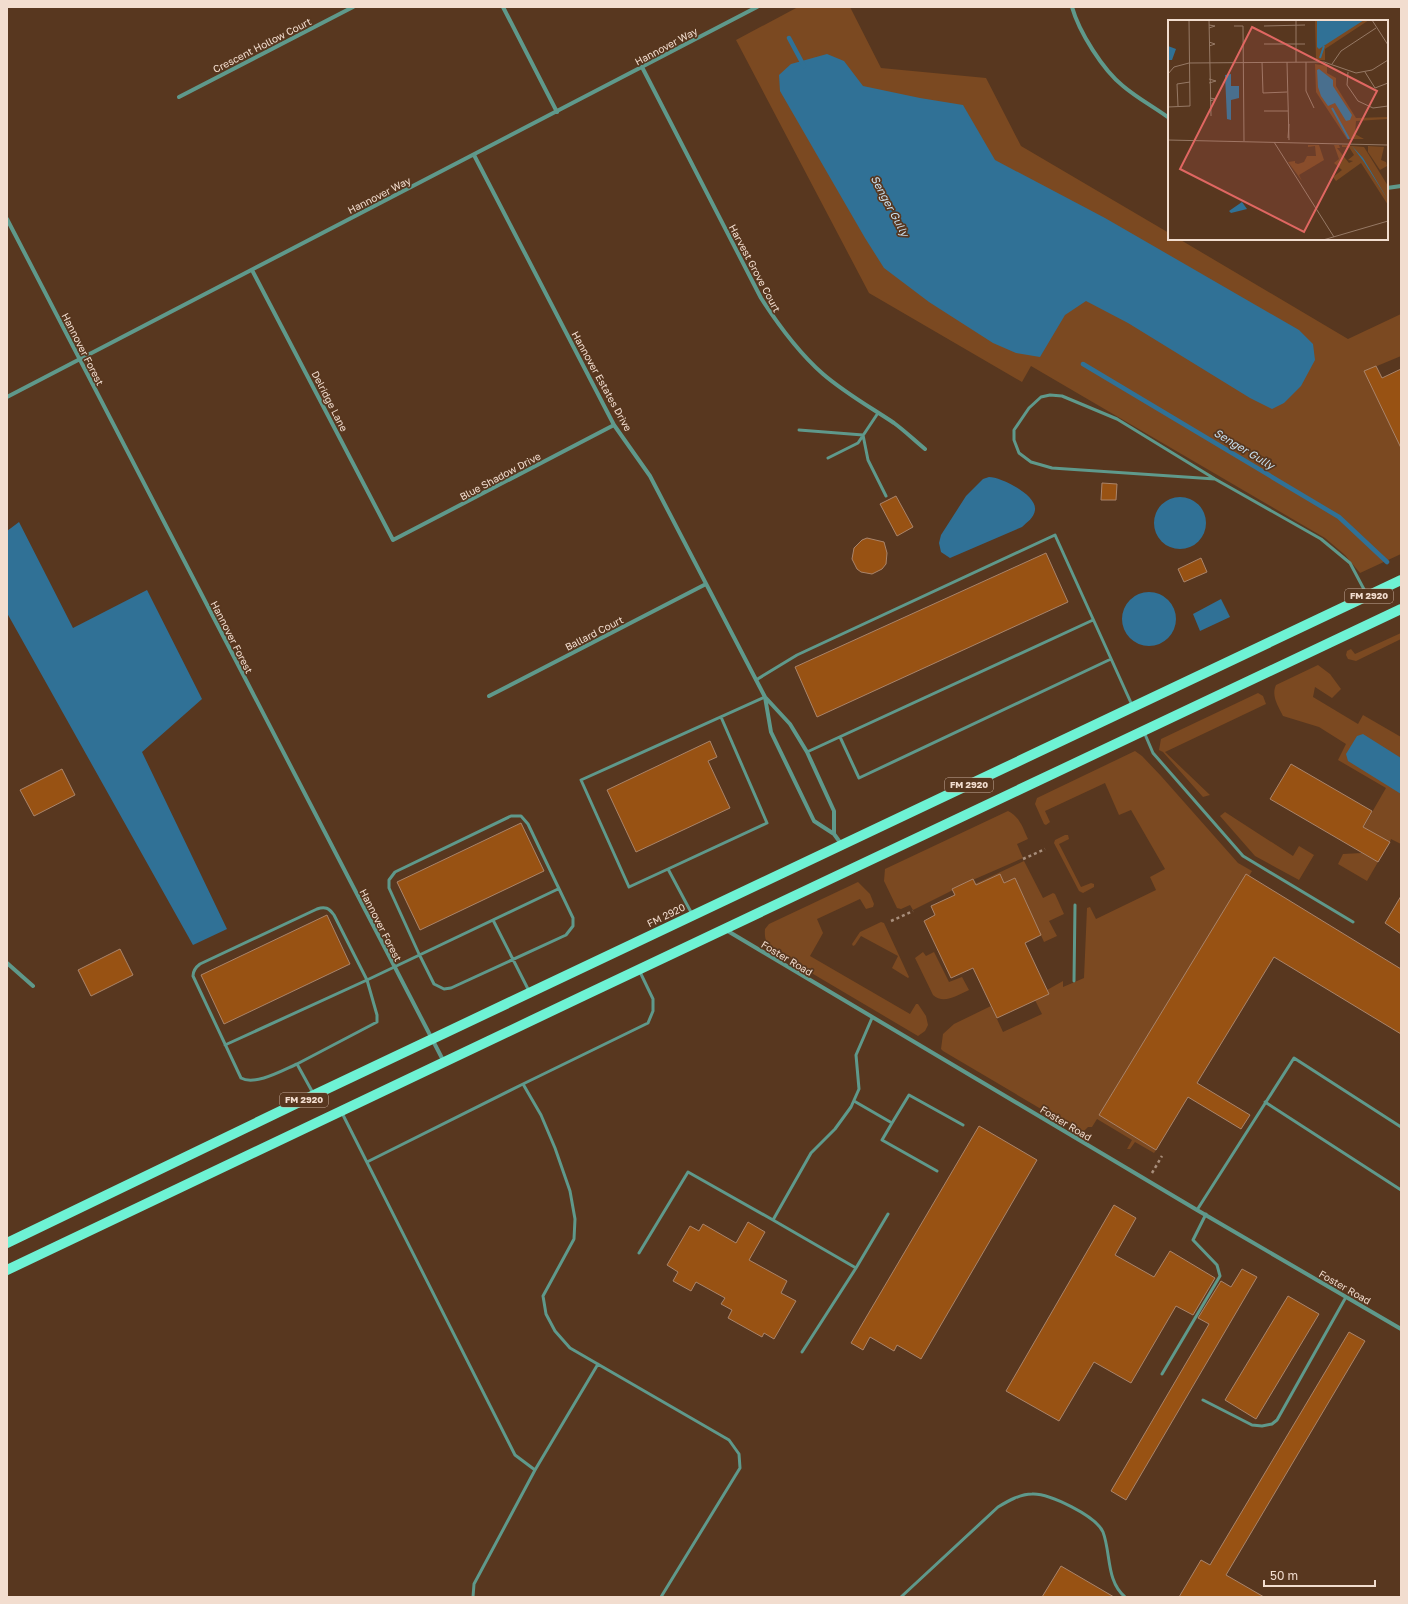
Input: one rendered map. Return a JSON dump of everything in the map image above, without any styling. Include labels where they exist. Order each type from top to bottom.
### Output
[{"type":"main road","name":"FM 2920","points":[[7,1243],[314,1095],[1401,580]]},
{"type":"main road","name":"FM 2920","points":[[7,1270],[638,969],[1401,609]]},
{"type":"street","name":"Crescent Hollow Court","points":[[179,97],[353,7]]},
{"type":"street","points":[[503,7],[557,112]]},
{"type":"street","name":"Hannover Way","points":[[7,397],[757,7]]},
{"type":"street","points":[[1072,7],[1074,16],[1094,54],[1122,86],[1168,117]]},
{"type":"street","name":"Harvest Grove Court","points":[[642,67],[761,298],[779,326],[792,343],[823,374],[841,388],[895,424],[924,449]]},
{"type":"street","name":"Hannover Estates Drive","points":[[474,155],[614,425],[650,476],[756,680],[764,697],[771,732],[814,821],[834,834],[842,845]]},
{"type":"street","points":[[1388,188],[1401,186]]},
{"type":"street","name":"Hannover Forest","points":[[7,219],[444,1062]]},
{"type":"street","name":"Delridge Lane","points":[[252,270],[393,540]]},
{"type":"street","name":"Blue Shadow Drive","points":[[393,540],[614,425]]},
{"type":"street","name":"Ballard Court","points":[[489,696],[706,584]]},
{"type":"street","name":"Hannover Estates Drive","points":[[764,697],[790,724],[807,752],[834,811],[834,834]]},
{"type":"street","name":"Foster Road","points":[[724,929],[1197,1210],[1400,1327]]},
{"type":"street","points":[[7,964],[33,986]]},
{"type":"lane","points":[[1215,479],[1052,468],[1031,462],[1019,452],[1014,440],[1014,430],[1029,408],[1040,397],[1050,395],[1062,396],[1117,419],[1215,479],[1321,539],[1350,563],[1368,596]]},
{"type":"lane","points":[[828,458],[858,443],[878,413]]},
{"type":"lane","points":[[799,430],[863,435]]},
{"type":"lane","points":[[863,435],[868,460],[886,496]]},
{"type":"lane","points":[[756,680],[797,656],[1055,535],[1132,707]]},
{"type":"lane","points":[[807,752],[1093,620]]},
{"type":"lane","points":[[840,737],[859,778],[1111,659]]},
{"type":"lane","points":[[721,717],[767,823],[629,887],[581,780],[764,697]]},
{"type":"lane","points":[[1144,731],[1153,754],[1243,856],[1353,922]]},
{"type":"lane","points":[[511,816],[522,816],[528,824],[558,889],[573,918],[573,926],[566,935],[451,988],[444,989],[434,984],[389,888],[389,880],[395,872],[511,816]]},
{"type":"lane","points":[[668,869],[693,915]]},
{"type":"lane","points":[[225,1045],[367,980],[558,889]]},
{"type":"lane","points":[[1074,981],[1075,905]]},
{"type":"lane","points":[[325,908],[329,909],[334,915],[367,980],[378,1015],[377,1022],[297,1064],[257,1080],[245,1080],[241,1078],[193,976],[195,969],[200,964],[317,909],[325,908]]},
{"type":"lane","points":[[493,920],[530,993]]},
{"type":"lane","points":[[367,1162],[648,1023],[653,1012],[653,999],[638,969]]},
{"type":"lane","points":[[773,1220],[811,1152],[834,1129],[851,1107],[859,1089],[856,1055],[872,1018]]},
{"type":"lane","points":[[1197,1210],[1294,1058],[1401,1127]]},
{"type":"lane","points":[[297,1064],[314,1095]]},
{"type":"lane","points":[[523,1084],[541,1115],[555,1148],[570,1191],[575,1219],[574,1239],[543,1296],[546,1314],[555,1331],[570,1348],[729,1440],[739,1454],[740,1468],[662,1597]]},
{"type":"lane","points":[[937,1170],[882,1140],[910,1095],[963,1125]]},
{"type":"lane","points":[[854,1100],[892,1123]]},
{"type":"lane","points":[[1265,1102],[1401,1190]]},
{"type":"lane","points":[[341,1111],[515,1456],[535,1470]]},
{"type":"lane","points":[[639,1253],[688,1172],[856,1268]]},
{"type":"lane","points":[[802,1352],[856,1268],[888,1214]]},
{"type":"lane","points":[[1162,1374],[1220,1276],[1217,1265],[1193,1240],[1206,1214]]},
{"type":"lane","points":[[1203,1400],[1252,1425],[1262,1426],[1272,1424],[1277,1420],[1346,1297]]},
{"type":"lane","points":[[473,1597],[474,1584],[535,1470],[598,1364]]},
{"type":"lane","points":[[901,1597],[998,1507],[1008,1501],[1032,1494],[1043,1495],[1061,1502],[1091,1518],[1100,1526],[1115,1587],[1125,1597]]},
{"type":"path","points":[[1023,859],[1045,849]]},
{"type":"path","points":[[891,921],[913,911]]},
{"type":"path","points":[[1147,1180],[1162,1156]]},
{"type":"shaded area","points":[[798,7],[850,7],[881,68],[986,78],[1021,146],[1168,232],[1168,240],[1181,240],[1348,339],[1401,314],[1401,356],[1365,371],[1401,448],[1401,554],[1360,573],[1345,555],[1325,538],[1031,366],[1022,382],[869,293],[736,40]]},
{"type":"shaded area","points":[[1401,633],[1401,639],[1356,661],[1348,659],[1346,655],[1347,651],[1351,649],[1355,654]]},
{"type":"shaded area","points":[[1318,665],[1330,674],[1341,689],[1332,698],[1315,687],[1313,697],[1358,724],[1363,715],[1401,737],[1401,844],[1391,839],[1390,842],[1353,845],[1386,788],[1338,760],[1346,744],[1319,727],[1283,716],[1277,705],[1274,693],[1276,685]]},
{"type":"shaded area","points":[[1258,693],[1263,696],[1266,704],[1165,752],[1210,795],[1203,797],[1163,752],[1159,750],[1161,739]]},
{"type":"shaded area","points":[[1135,751],[1142,756],[1161,776],[1238,863],[1252,871],[1249,876],[1246,875],[1099,1115],[1156,1150],[1154,1153],[1135,1142],[1130,1149],[1127,1149],[1132,1140],[1097,1119],[1092,1127],[1088,1127],[1084,1131],[1080,1132],[941,1049],[943,1034],[954,1024],[991,1006],[1003,1032],[1042,1014],[1035,1000],[1047,990],[1063,981],[1063,987],[1084,978],[1087,908],[1090,907],[1096,919],[1156,890],[1150,877],[1165,869],[1131,810],[1119,815],[1105,783],[1045,811],[1050,822],[1046,825],[1044,824],[1035,804],[1037,798]]},
{"type":"shaded area","points":[[1008,811],[1015,816],[1023,827],[1028,839],[1017,844],[1023,858],[952,889],[953,890],[913,910],[910,905],[901,909],[897,908],[884,881],[885,869]]},
{"type":"shaded area","points":[[1225,812],[1293,856],[1299,846],[1314,855],[1299,880],[1255,856],[1220,816]]},
{"type":"shaded area","points":[[1068,835],[1069,839],[1059,844],[1081,887],[1091,883],[1094,884],[1094,887],[1083,893],[1079,891],[1054,843],[1055,840]]},
{"type":"shaded area","points":[[1362,853],[1378,862],[1367,881],[1338,864],[1343,854]]},
{"type":"shaded area","points":[[1024,861],[1043,898],[1053,893],[1055,894],[1064,914],[1049,921],[1057,936],[1044,942],[1015,878],[1004,883],[1000,874],[976,885],[975,884]]},
{"type":"shaded area","points":[[858,882],[870,894],[874,904],[873,907],[866,909],[860,899],[817,919],[823,933],[810,956],[910,1014],[916,1004],[918,1004],[926,1016],[928,1025],[925,1031],[918,1036],[776,952],[768,945],[765,936],[765,929],[769,924]]},
{"type":"shaded area","points":[[881,922],[884,923],[909,977],[908,978],[892,968],[898,956],[861,936],[855,945],[853,946],[852,944],[860,932]]},
{"type":"shaded area","points":[[923,952],[926,956],[934,952],[949,982],[962,977],[969,990],[946,999],[937,998],[933,995],[915,958]]},
{"type":"water","points":[[827,54],[844,61],[863,86],[963,105],[995,160],[1105,218],[1299,330],[1313,344],[1315,360],[1301,386],[1284,403],[1272,409],[1250,398],[1128,323],[1086,301],[1065,315],[1040,357],[1016,353],[993,343],[929,302],[884,268],[780,91],[779,75],[791,64]]},
{"type":"water","points":[[989,477],[1009,483],[1024,493],[1034,504],[1035,510],[1033,515],[1022,527],[950,558],[941,552],[939,543],[941,535],[966,496],[983,479]]},
{"type":"water","points":[[1175,497],[1185,497],[1199,504],[1206,518],[1206,528],[1199,542],[1185,549],[1175,549],[1165,545],[1158,538],[1154,528],[1154,518],[1158,508],[1165,501]]},
{"type":"water","points":[[19,522],[73,628],[147,590],[202,699],[142,752],[227,929],[193,945],[7,613],[7,531]]},
{"type":"water","points":[[1149,592],[1159,594],[1168,600],[1174,609],[1176,619],[1174,629],[1168,638],[1159,644],[1149,646],[1139,644],[1130,638],[1124,629],[1122,619],[1124,609],[1130,600],[1139,594]]},
{"type":"water","points":[[1221,599],[1230,617],[1200,631],[1193,614]]},
{"type":"water","points":[[1363,734],[1401,758],[1401,794],[1348,761],[1346,754],[1357,736]]},
{"type":"building","points":[[1376,366],[1382,378],[1401,369],[1401,448],[1364,371]]},
{"type":"building","points":[[1102,483],[1117,484],[1116,500],[1101,500]]},
{"type":"building","points":[[896,496],[913,527],[897,536],[880,504]]},
{"type":"building","points":[[867,538],[884,542],[887,553],[886,564],[882,569],[872,574],[861,572],[857,569],[852,559],[854,548],[862,540]]},
{"type":"building","points":[[1046,553],[1068,602],[817,717],[795,667]]},
{"type":"building","points":[[1201,558],[1207,572],[1184,582],[1178,569]]},
{"type":"building","points":[[710,741],[717,757],[708,761],[730,808],[636,852],[607,790]]},
{"type":"building","points":[[1291,764],[1372,811],[1363,827],[1390,842],[1378,862],[1270,799]]},
{"type":"building","points":[[62,769],[75,795],[34,816],[20,790]]},
{"type":"building","points":[[521,823],[544,871],[420,930],[397,882]]},
{"type":"building","points":[[1000,874],[1004,883],[1015,878],[1041,935],[1025,943],[1049,994],[997,1018],[973,968],[951,978],[924,921],[935,915],[931,906],[955,895],[952,889],[973,879],[976,885]]},
{"type":"building","points":[[1246,874],[1401,969],[1401,1034],[1274,957],[1197,1083],[1250,1115],[1241,1129],[1188,1097],[1156,1150],[1099,1115]]},
{"type":"building","points":[[1401,896],[1401,934],[1385,923]]},
{"type":"building","points":[[327,915],[350,964],[224,1024],[201,975]]},
{"type":"building","points":[[120,949],[133,975],[91,996],[78,970]]},
{"type":"building","points":[[979,1126],[1037,1160],[921,1359],[897,1345],[894,1351],[870,1337],[863,1350],[851,1343]]},
{"type":"building","points":[[1114,1205],[1136,1218],[1115,1255],[1154,1277],[1170,1251],[1215,1278],[1193,1315],[1176,1306],[1131,1383],[1094,1362],[1059,1421],[1006,1391]]},
{"type":"building","points":[[748,1222],[765,1232],[749,1260],[787,1281],[781,1293],[796,1301],[774,1339],[764,1333],[762,1337],[728,1318],[732,1310],[721,1304],[725,1298],[696,1282],[691,1291],[673,1281],[678,1272],[667,1265],[690,1226],[699,1231],[703,1224],[736,1243]]},
{"type":"building","points":[[1242,1269],[1257,1277],[1126,1500],[1111,1491],[1209,1324],[1198,1318],[1221,1281],[1231,1287]]},
{"type":"building","points":[[1288,1296],[1319,1314],[1256,1419],[1225,1400]]},
{"type":"building","points":[[1349,1332],[1365,1341],[1226,1575],[1264,1597],[1179,1597],[1201,1560],[1210,1565]]},
{"type":"building","points":[[1061,1566],[1114,1597],[1042,1597]]},
{"type":"waterway","name":"Senger Gully","points":[[789,38],[804,66]]},
{"type":"waterway","name":"Senger Gully","points":[[1083,364],[1339,517],[1387,562]]}]
